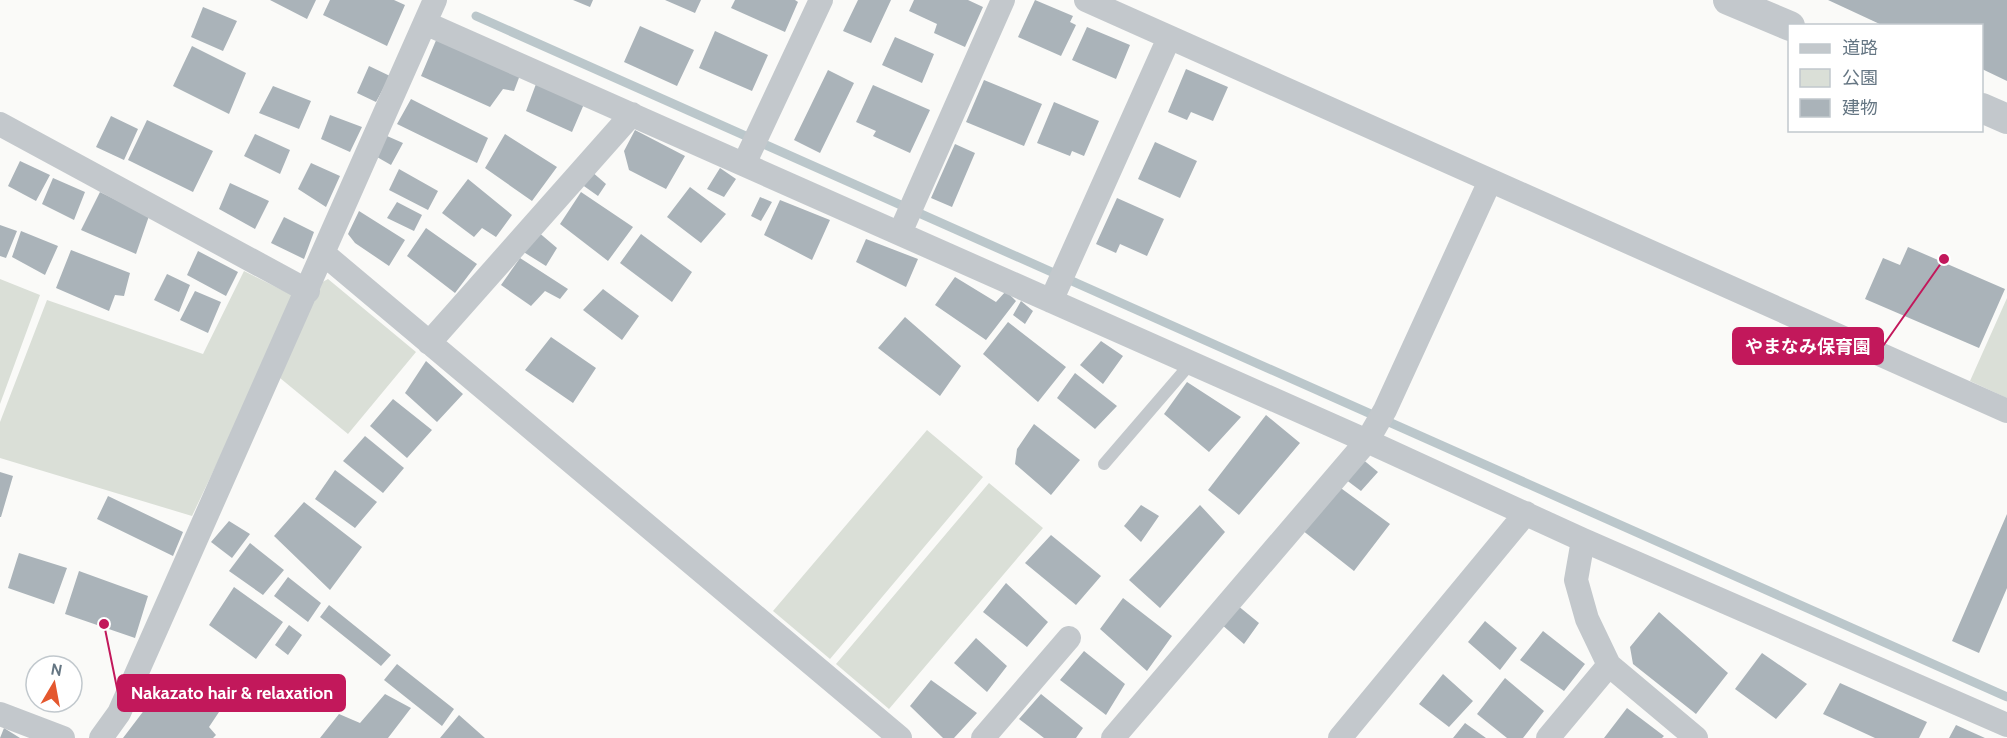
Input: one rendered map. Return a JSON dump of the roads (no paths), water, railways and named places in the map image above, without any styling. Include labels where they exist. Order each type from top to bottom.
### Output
[{"type":"street","points":[[747,157],[821,0]]},
{"type":"street","points":[[908,215],[1003,0]]},
{"type":"street","points":[[1086,0],[2007,411]]},
{"type":"street","points":[[1728,0],[1788,25]]},
{"type":"street","points":[[101,738],[119,713],[308,291],[429,7],[632,114],[908,215],[1058,284],[1191,363],[1370,436],[1583,540],[2007,725]]},
{"type":"street","points":[[1058,284],[1169,38]]},
{"type":"street","points":[[1983,108],[2007,119]]},
{"type":"street","points":[[429,343],[632,114]]},
{"type":"street","points":[[0,124],[308,291]]},
{"type":"street","points":[[1113,738],[1370,436],[1385,410],[1490,181]]},
{"type":"street","points":[[324,254],[900,738]]},
{"type":"street","points":[[1340,738],[1526,513]]},
{"type":"street","points":[[1583,540],[1576,580],[1587,619],[1609,665],[1695,738]]},
{"type":"street","points":[[983,738],[1069,638]]},
{"type":"street","points":[[1548,738],[1609,665]]},
{"type":"street","points":[[0,714],[63,738]]},
{"type":"lane","points":[[1104,464],[1191,363]]},
{"type":"waterway","points":[[476,16],[2007,697]]},
{"type":"place","name":"やまなみ保育園","points":[[1944,259]]},
{"type":"place","name":"Nakazato hair & relaxation","points":[[104,624]]}]
